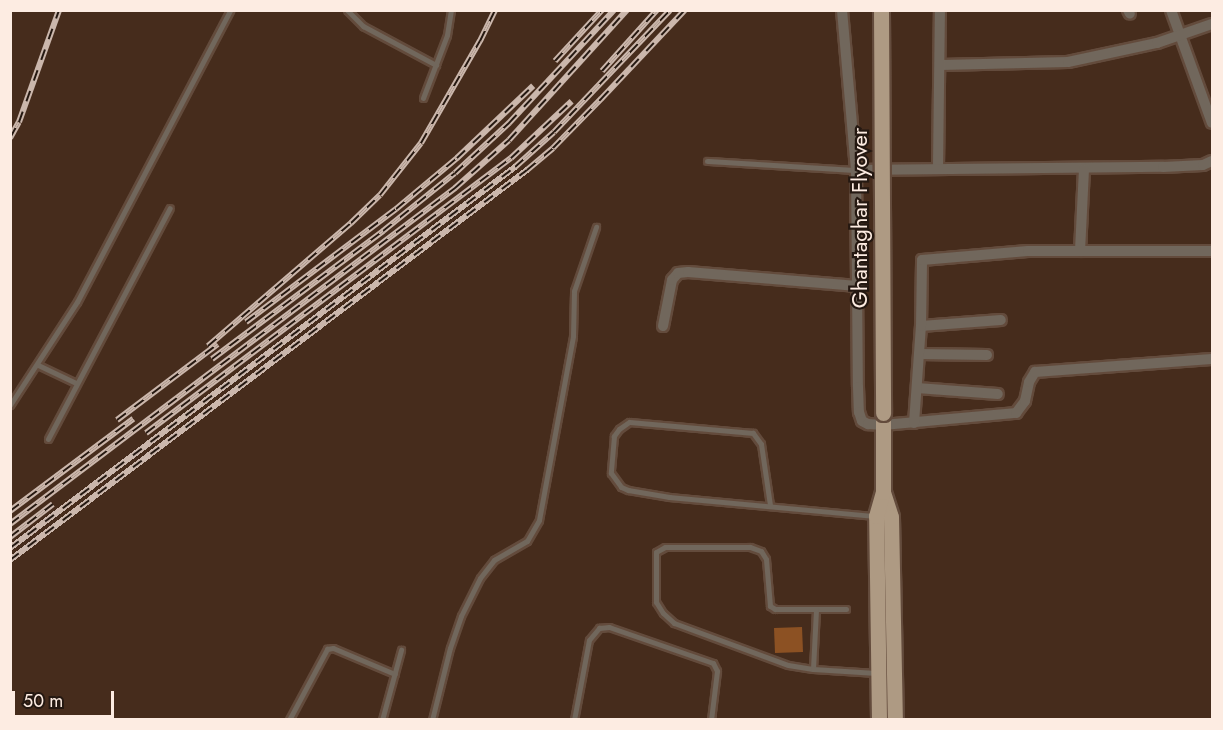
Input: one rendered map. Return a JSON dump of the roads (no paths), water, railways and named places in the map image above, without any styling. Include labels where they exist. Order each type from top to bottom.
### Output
[{"type":"main road","name":"Ghantaghar Flyover","points":[[881,10],[884,517]]},
{"type":"main road","points":[[879,720],[877,673],[884,517]]},
{"type":"main road","points":[[884,517],[895,720]]},
{"type":"street","points":[[842,10],[856,170],[859,412],[862,421],[868,424],[883,419],[914,423],[1016,413],[1025,401],[1029,382],[1035,372],[1212,359]]},
{"type":"street","points":[[938,168],[940,10]]},
{"type":"street","points":[[1171,10],[1212,123]]},
{"type":"street","points":[[941,65],[1068,62],[1180,36],[1212,24]]},
{"type":"street","points":[[856,170],[1084,169],[1203,165],[1212,161]]},
{"type":"street","points":[[1080,251],[1084,169]]},
{"type":"street","points":[[914,423],[921,326],[922,260],[1028,251],[1212,251]]},
{"type":"street","points":[[663,326],[672,280],[678,273],[857,286]]},
{"type":"street","points":[[921,326],[1001,320]]},
{"type":"street","points":[[919,354],[987,355]]},
{"type":"street","points":[[917,388],[998,394]]},
{"type":"lane","points":[[10,405],[38,365],[90,278],[230,10]]},
{"type":"lane","points":[[346,10],[363,26],[436,65]]},
{"type":"lane","points":[[423,98],[447,35],[451,10]]},
{"type":"lane","points":[[707,161],[856,170]]},
{"type":"lane","points":[[48,439],[170,208]]},
{"type":"lane","points":[[432,720],[450,648],[461,616],[480,578],[494,560],[527,540],[539,520],[573,336],[574,291],[596,227]]},
{"type":"lane","points":[[38,365],[76,383]]},
{"type":"lane","points":[[770,505],[761,444],[753,433],[629,422],[614,436],[611,473],[621,487],[628,490],[669,497],[884,517]]},
{"type":"lane","points":[[846,609],[775,609],[770,606],[766,559],[761,551],[750,547],[665,547],[656,552],[656,602],[663,613],[674,623],[788,665],[813,669],[893,673]]},
{"type":"lane","points":[[813,669],[816,609]]},
{"type":"lane","points":[[574,720],[589,640],[599,628],[609,627],[713,663],[717,671],[711,720]]},
{"type":"lane","points":[[289,720],[327,649],[333,648],[395,674]]},
{"type":"lane","points":[[382,720],[401,650]]},
{"type":"railway","points":[[10,138],[19,122],[59,10]]},
{"type":"railway","points":[[208,346],[351,223],[380,195],[421,143],[480,41],[495,10]]},
{"type":"railway","points":[[555,61],[602,10]]},
{"type":"railway","points":[[212,359],[383,231],[455,173],[509,123],[614,10]]},
{"type":"railway","points":[[10,524],[455,188],[509,140],[627,10]]},
{"type":"railway","points":[[602,71],[657,10]]},
{"type":"railway","points":[[10,548],[515,167],[554,132],[670,10]]},
{"type":"railway","points":[[10,560],[527,170],[553,148],[685,10]]},
{"type":"railway","points":[[246,322],[396,209],[457,158],[533,86]]},
{"type":"railway","points":[[146,433],[511,158],[572,101]]},
{"type":"railway","points":[[117,420],[218,344]]},
{"type":"railway","points":[[10,511],[133,419]]},
{"type":"railway","points":[[10,537],[53,504]]}]
